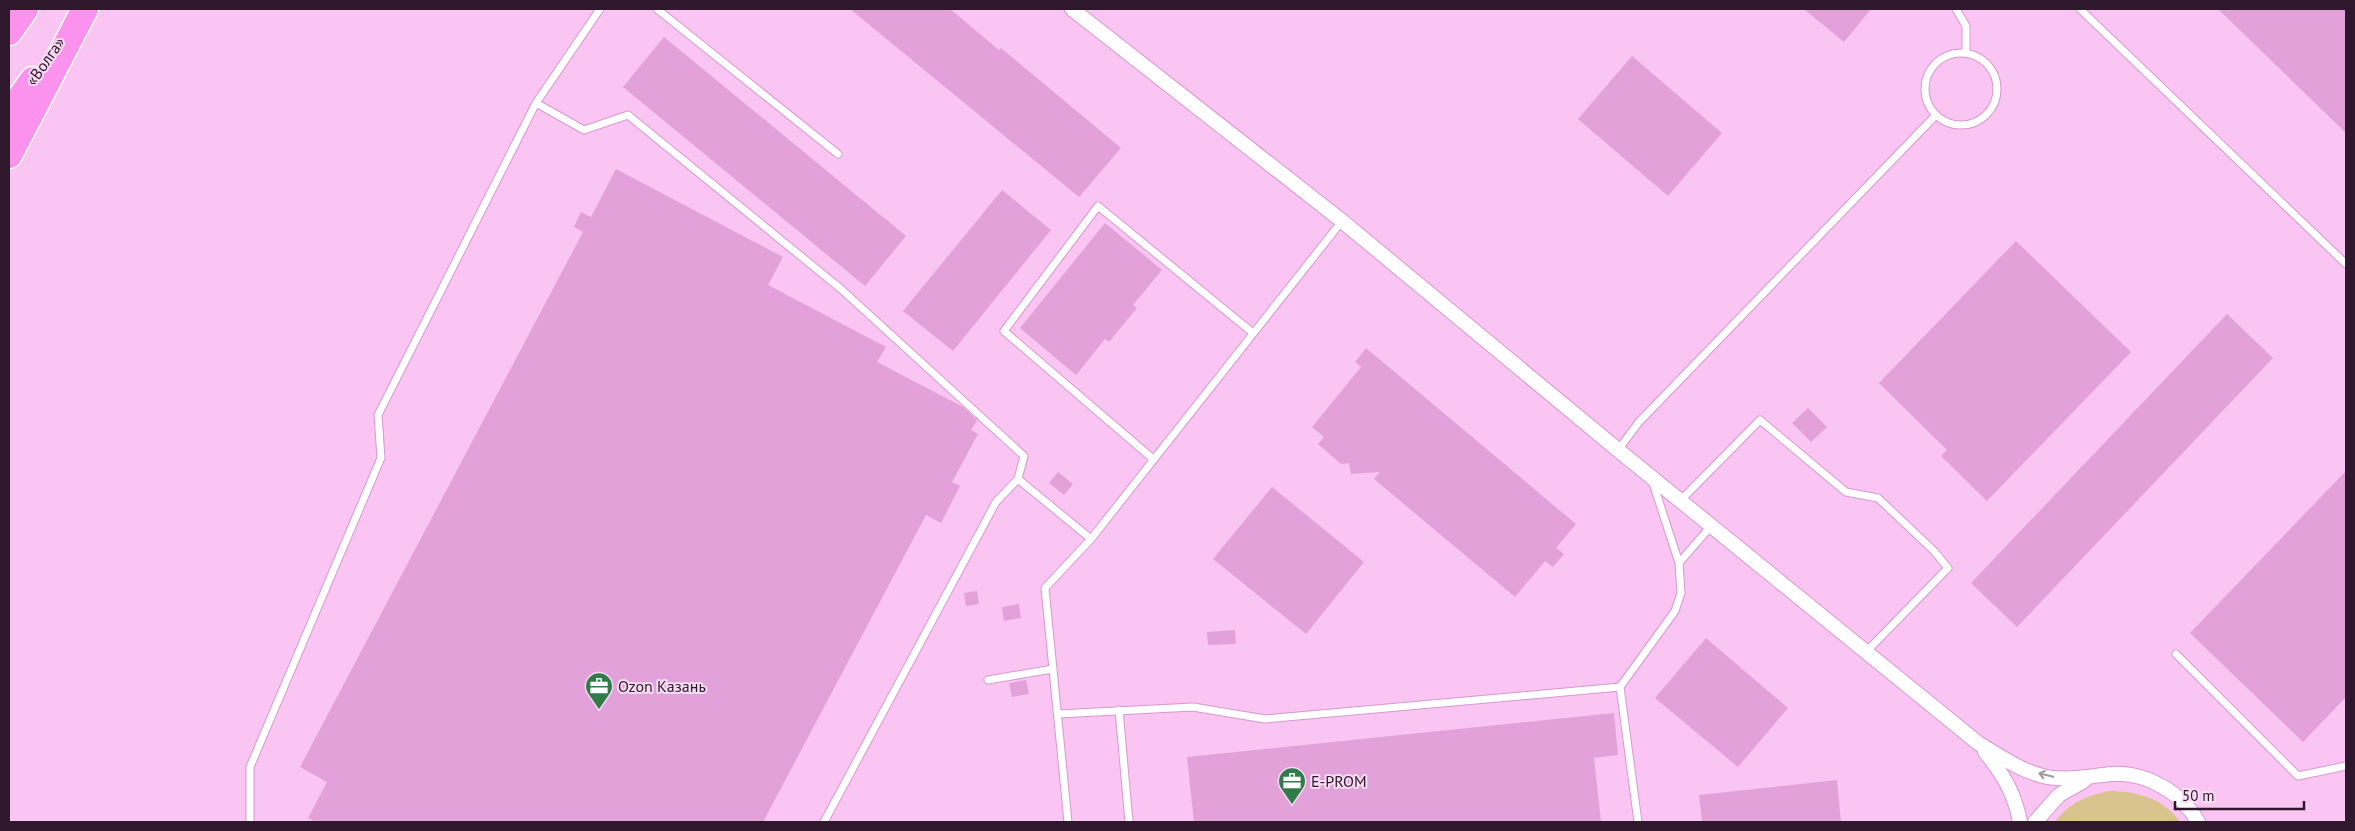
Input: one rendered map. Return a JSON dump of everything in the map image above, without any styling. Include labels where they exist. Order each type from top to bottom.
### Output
[{"type":"highway","points":[[9,32],[25,9]]},
{"type":"highway","points":[[9,155],[83,9]]},
{"type":"highway","name":"«Волга»","points":[[9,114],[83,9]]},
{"type":"street","points":[[1072,9],[1342,220],[1651,478],[1712,524],[1978,743],[2009,762],[2047,777],[2071,779],[2114,774],[2134,776],[2153,781],[2170,791],[2186,804],[2198,822]]},
{"type":"street","points":[[1978,743],[2000,770],[2012,791],[2020,822]]},
{"type":"street","points":[[2035,822],[2058,795],[2075,784],[2094,777]]},
{"type":"lane","points":[[250,822],[250,768],[381,458],[378,415],[536,103],[600,9]]},
{"type":"lane","points":[[657,9],[838,154]]},
{"type":"lane","points":[[1956,9],[1966,26],[1966,52]]},
{"type":"lane","points":[[2080,9],[2346,264]]},
{"type":"lane","points":[[1966,52],[1984,60],[1996,76],[1997,95],[1989,112],[1973,123],[1954,124],[1936,115],[1927,100],[1926,91],[1926,82],[1934,65],[1948,55],[1966,52]]},
{"type":"lane","points":[[536,103],[584,130],[628,116],[841,289],[1024,456],[1018,478],[996,502],[824,822]]},
{"type":"lane","points":[[1618,450],[1639,422],[1936,115]]},
{"type":"lane","points":[[1153,459],[1004,330],[1098,206],[1253,333]]},
{"type":"lane","points":[[1068,822],[1045,588],[1090,539],[1342,220]]},
{"type":"lane","points":[[1680,501],[1760,420],[1846,492],[1878,498],[1934,551],[1948,568],[1866,652]]},
{"type":"lane","points":[[1018,478],[1090,539]]},
{"type":"lane","points":[[1638,822],[1620,687],[1675,611],[1681,593],[1679,563],[1651,478]]},
{"type":"lane","points":[[1679,563],[1712,524]]},
{"type":"lane","points":[[2176,654],[2298,776],[2346,766]]},
{"type":"lane","points":[[988,680],[1053,670]]},
{"type":"lane","points":[[1058,714],[1193,707],[1265,719],[1620,687]]},
{"type":"lane","points":[[1118,710],[1129,822]]},
{"type":"shaded area","points":[[2110,791],[2120,791],[2149,798],[2166,807],[2180,822],[2055,822],[2060,815],[2079,801]]},
{"type":"building","points":[[850,9],[950,9],[999,50],[1001,48],[1121,148],[1079,197]]},
{"type":"building","points":[[1804,9],[1871,9],[1844,42]]},
{"type":"building","points":[[2218,9],[2346,9],[2346,133]]},
{"type":"building","points":[[664,37],[906,236],[865,286],[623,87]]},
{"type":"building","points":[[1632,56],[1722,133],[1668,196],[1578,119]]},
{"type":"building","points":[[616,169],[783,257],[768,285],[886,347],[877,362],[963,407],[977,420],[971,430],[978,434],[952,482],[960,486],[941,523],[926,515],[763,822],[316,822],[308,818],[327,782],[300,767],[583,232],[574,227],[581,212],[591,217]]},
{"type":"building","points":[[1002,190],[1051,230],[953,351],[903,311]]},
{"type":"building","points":[[1105,223],[1162,270],[1133,305],[1137,308],[1109,342],[1105,339],[1076,375],[1020,328]]},
{"type":"building","points":[[2016,241],[2131,352],[1987,501],[1941,456],[1947,450],[1879,383]]},
{"type":"building","points":[[2227,314],[2273,358],[2017,627],[1971,583]]},
{"type":"building","points":[[1366,348],[1576,524],[1556,548],[1564,554],[1553,567],[1545,561],[1515,597],[1374,479],[1380,472],[1351,474],[1349,463],[1341,464],[1318,444],[1324,437],[1312,427],[1361,367],[1355,362]]},
{"type":"building","points":[[1808,408],[1827,427],[1811,442],[1792,423]]},
{"type":"building","points":[[2346,471],[2346,697],[2303,742],[2190,633]]},
{"type":"building","points":[[1058,472],[1073,484],[1064,495],[1049,483]]},
{"type":"building","points":[[1272,487],[1364,562],[1306,634],[1213,559]]},
{"type":"building","points":[[977,591],[979,604],[966,606],[964,593]]},
{"type":"building","points":[[1019,604],[1021,618],[1004,621],[1002,607]]},
{"type":"building","points":[[1235,630],[1236,644],[1208,645],[1207,632]]},
{"type":"building","points":[[1706,638],[1788,708],[1738,767],[1655,698]]},
{"type":"building","points":[[1026,680],[1029,694],[1012,697],[1009,683]]},
{"type":"building","points":[[1614,713],[1618,755],[1594,758],[1601,822],[1194,822],[1187,757]]},
{"type":"building","points":[[1837,780],[1841,822],[1702,822],[1699,795]]},
{"type":"place","name":"Ozon Казань","points":[[599,710]]},
{"type":"place","name":"E-PROM","points":[[1292,805]]}]
